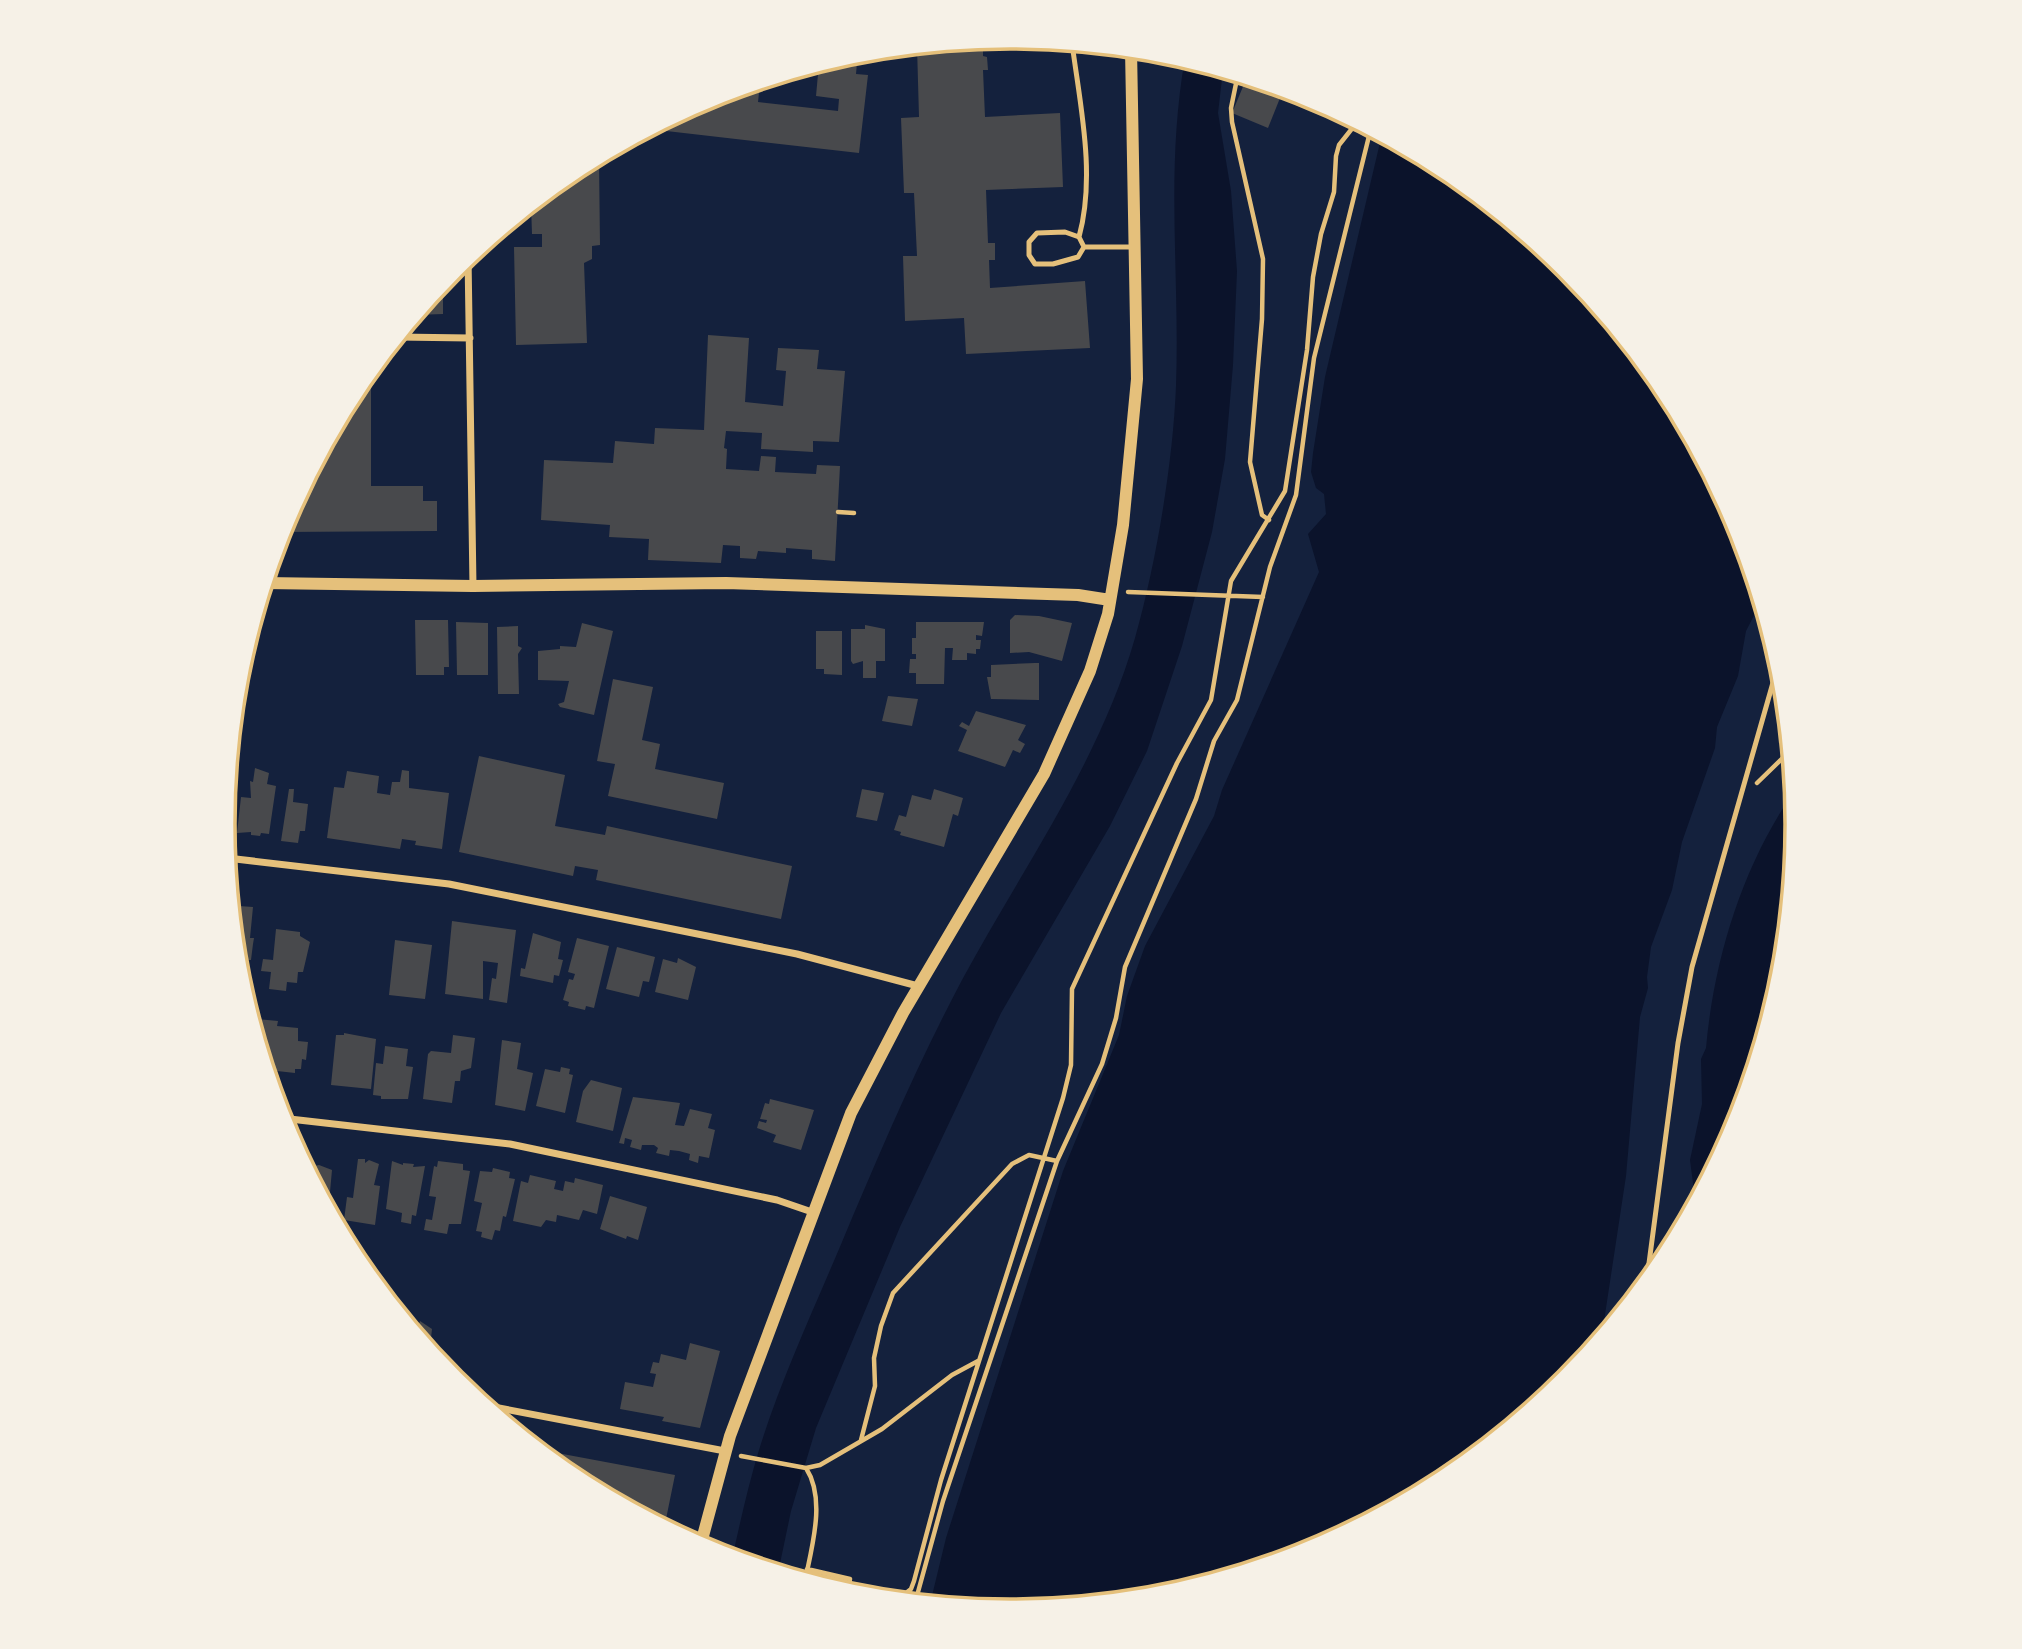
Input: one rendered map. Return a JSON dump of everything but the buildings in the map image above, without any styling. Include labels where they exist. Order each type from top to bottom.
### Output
[{"type":"street","points":[[704,1537],[812,1212],[851,1113],[918,986],[1063,736],[1090,671],[1110,600],[1124,525],[1136,406],[1137,247],[1130,59]]},
{"type":"street","points":[[468,271],[473,586]]},
{"type":"street","points":[[408,337],[470,338]]},
{"type":"street","points":[[275,583],[473,586],[726,583],[1078,594],[1110,600]]},
{"type":"street","points":[[236,859],[449,884],[797,954],[918,986]]},
{"type":"street","points":[[294,1120],[510,1144],[777,1200],[812,1212]]},
{"type":"street","points":[[500,1408],[706,1444],[730,1453]]},
{"type":"lane","points":[[1073,52],[1083,135],[1086,213],[1079,237],[1084,247]]},
{"type":"lane","points":[[1079,237],[1065,232],[1037,233],[1029,242],[1028,255],[1035,264],[1061,263],[1078,257],[1084,247]]},
{"type":"lane","points":[[1084,247],[1137,247]]},
{"type":"lane","points":[[1649,1265],[1678,1043],[1692,967],[1773,681]]},
{"type":"path","points":[[1236,83],[1231,108],[1232,122],[1263,259],[1262,319],[1250,462],[1262,514],[1269,520]]},
{"type":"path","points":[[907,1593],[914,1581],[937,1493],[1071,1065],[1072,989],[1177,763],[1211,700],[1224,640],[1231,581],[1282,498],[1289,474],[1307,350],[1313,277],[1321,234],[1334,192],[1339,145],[1352,128]]},
{"type":"path","points":[[918,1594],[943,1501],[1057,1161],[1102,1064],[1116,1018],[1125,967],[1196,799],[1214,741],[1237,699],[1275,548],[1296,495],[1314,358],[1369,137]]},
{"type":"path","points":[[838,512],[854,513]]},
{"type":"path","points":[[1127,592],[1263,597]]},
{"type":"path","points":[[1754,784],[1765,778],[1783,758]]},
{"type":"path","points":[[861,1440],[875,1386],[874,1358],[881,1326],[893,1293],[1013,1164],[1029,1155],[1057,1161]]},
{"type":"path","points":[[730,1453],[806,1468],[834,1459],[909,1411],[952,1375],[979,1360]]},
{"type":"path","points":[[806,1468],[815,1482],[816,1503],[806,1573]]},
{"type":"path","points":[[807,1569],[850,1579],[849,1583]]},
{"type":"water","points":[[1183,69],[1222,78],[1218,113],[1231,191],[1237,271],[1225,459],[1212,532],[1182,646],[1147,751],[1110,826],[1001,1013],[900,1227],[816,1428],[791,1511],[780,1565],[734,1549],[755,1464],[777,1397],[914,1077],[962,980],[1081,771],[1120,684],[1135,638],[1162,513],[1174,416],[1177,344],[1174,182]]},
{"type":"water","points":[[1380,143],[1442,180],[1522,241],[1594,313],[1626,352],[1683,437],[1707,482],[1745,575],[1756,611],[1746,631],[1738,676],[1717,727],[1715,748],[1682,842],[1672,890],[1651,947],[1648,988],[1640,1017],[1626,1176],[1604,1324],[1559,1373],[1483,1440],[1399,1496],[1308,1541],[1212,1574],[1112,1593],[1011,1600],[932,1595],[946,1538],[1063,1171],[1119,1035],[1127,996],[1145,946],[1214,816],[1222,790],[1319,572],[1308,534],[1326,514],[1324,494],[1316,488],[1311,472],[1325,377]]},
{"type":"water","points":[[1786,805],[1785,875],[1772,976],[1745,1074],[1727,1121],[1694,1192],[1690,1160],[1702,1104],[1701,1059],[1706,1048],[1716,980],[1724,946],[1746,880]]}]
